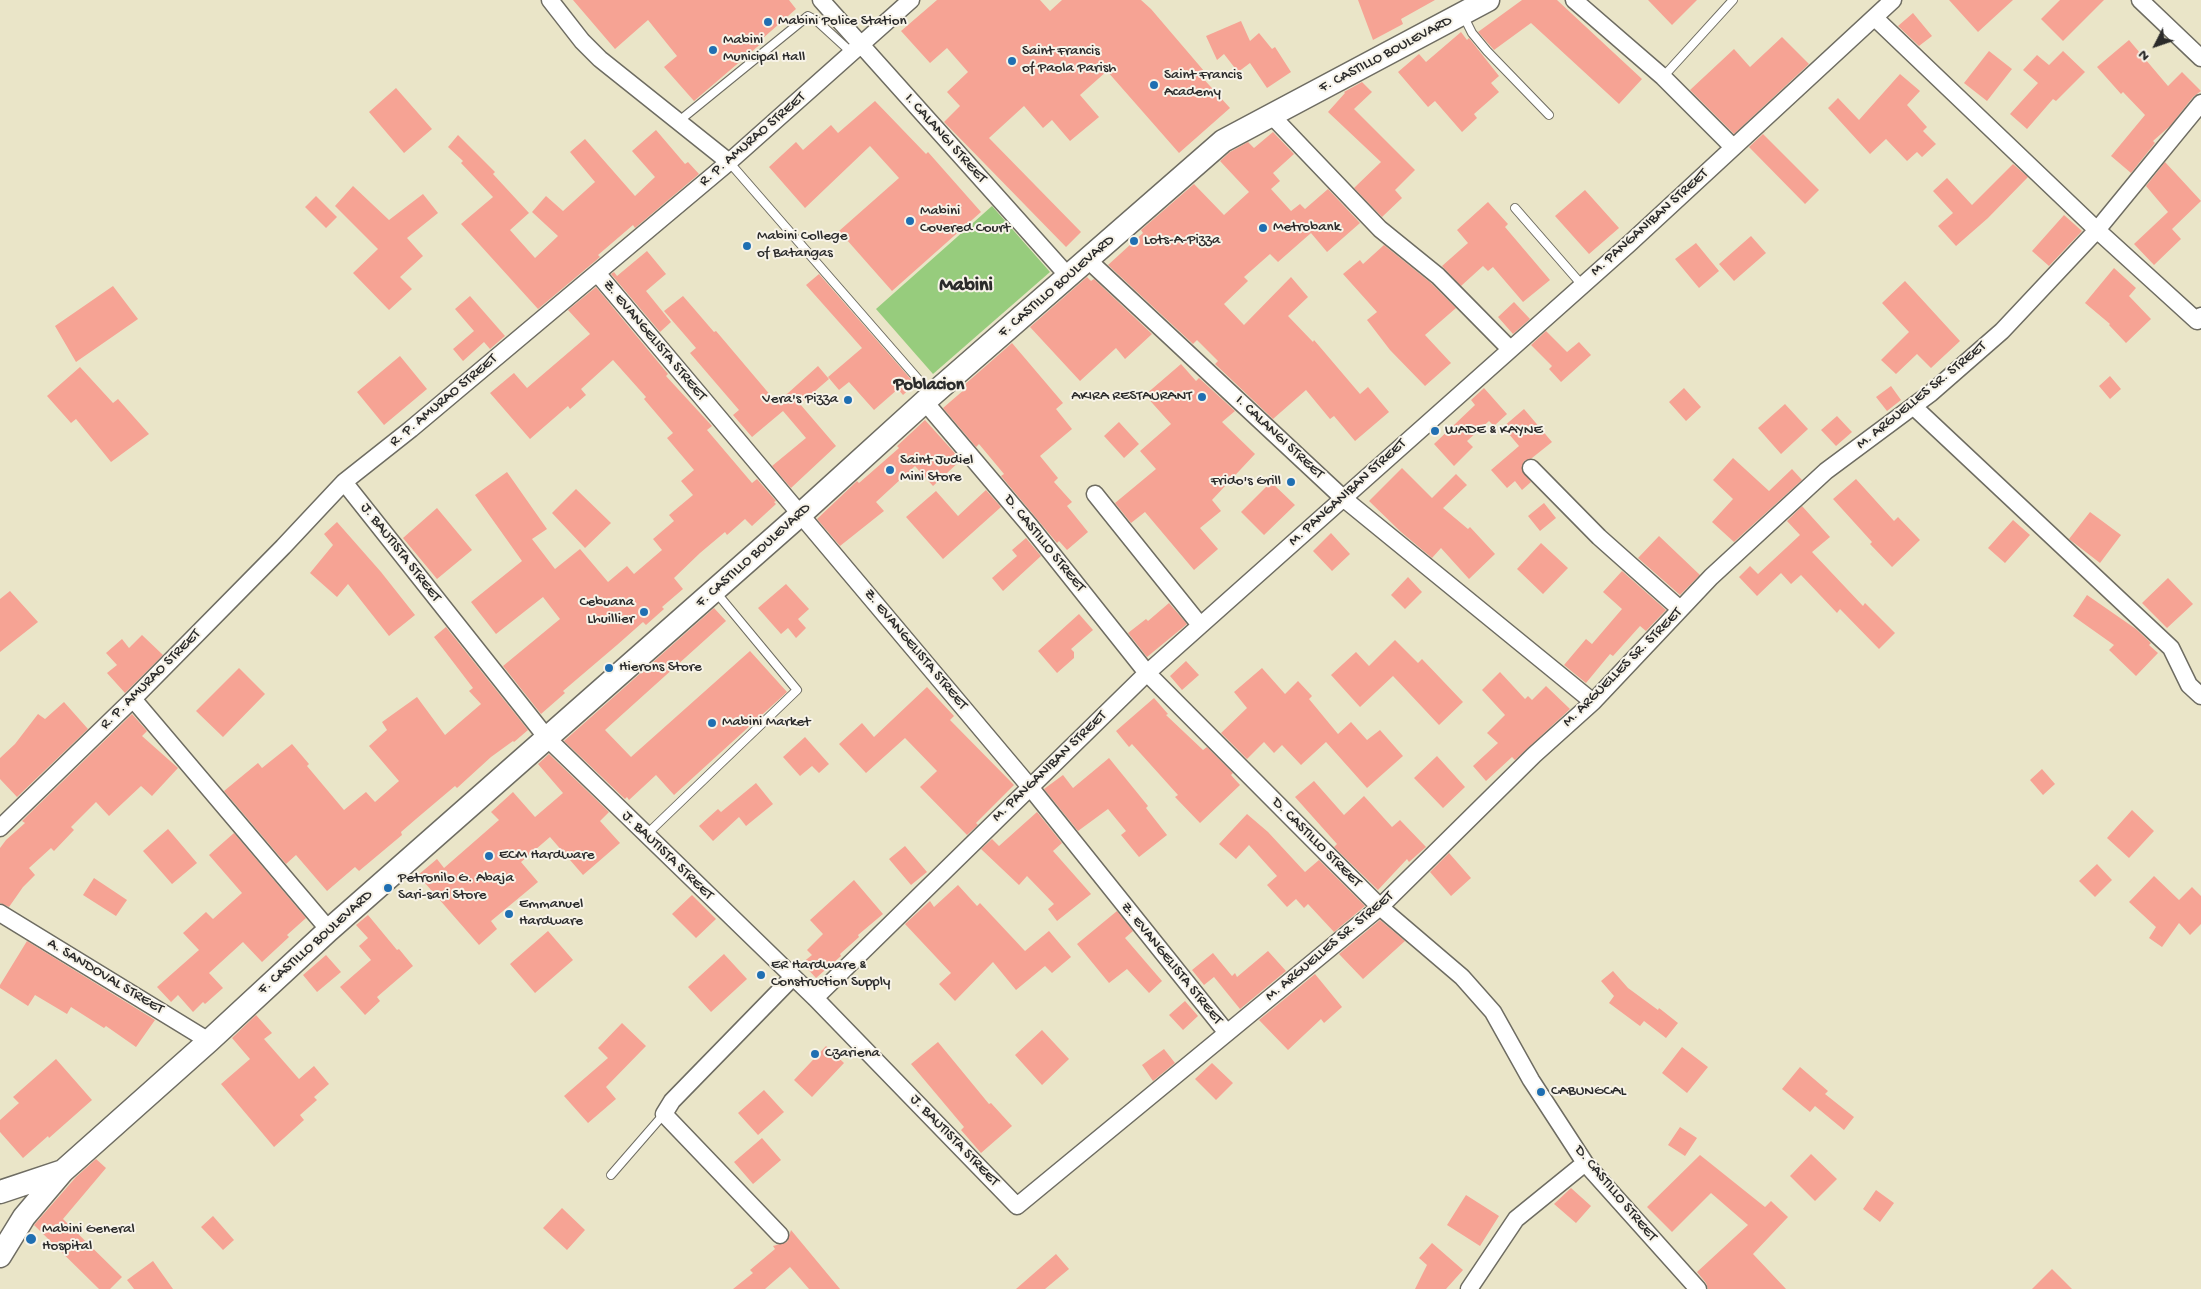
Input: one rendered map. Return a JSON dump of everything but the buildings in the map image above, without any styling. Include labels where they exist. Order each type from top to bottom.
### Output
[{"type":"main road","name":"F. CASTILLO BOULEVARD","points":[[0,1256],[24,1217],[63,1171],[329,930],[801,514],[928,398],[1069,278],[1223,142],[1272,116],[1458,7],[1488,0]]},
{"type":"main road","points":[[0,1192],[63,1171]]},
{"type":"street","points":[[550,0],[582,41],[600,59],[729,162]]},
{"type":"street","name":"I. CALANGI STREET","points":[[821,0],[856,49],[1069,278]]},
{"type":"street","name":"R. P. AMURAO STREET","points":[[0,828],[133,699],[344,482],[412,429],[729,162],[911,0]]},
{"type":"street","points":[[1574,0],[1663,76],[1733,147]]},
{"type":"street","name":"M. PANGANIBAN STREET","points":[[814,998],[1146,673],[1582,285],[1893,0]]},
{"type":"street","points":[[2140,0],[2201,58]]},
{"type":"street","points":[[1874,18],[2097,230],[2196,321],[2201,316]]},
{"type":"street","name":"M. ARGUELLES SR. STREET","points":[[1017,1206],[1380,907],[1534,755],[1593,702],[1711,577],[1826,471],[1913,406],[2002,331],[2097,230],[2201,103]]},
{"type":"street","points":[[1272,116],[1380,229],[1438,276],[1510,349]]},
{"type":"street","name":"I. CALANGI STREET","points":[[1088,260],[1343,498],[1593,702]]},
{"type":"street","name":"Z. EVANGELISTA STREET","points":[[597,273],[1030,787],[1227,1033]]},
{"type":"street","name":"D. CASTILLO STREET","points":[[928,398],[1146,673],[1380,907],[1462,977],[1493,1012],[1531,1080],[1585,1163],[1698,1289]]},
{"type":"street","points":[[1913,406],[2171,648],[2189,685],[2201,696]]},
{"type":"street","points":[[1531,468],[1600,537],[1680,609]]},
{"type":"street","name":"J. BAUTISTA STREET","points":[[344,482],[547,738],[793,977],[1017,1206]]},
{"type":"street","points":[[1095,494],[1200,625]]},
{"type":"street","points":[[133,699],[329,930]]},
{"type":"street","name":"A. SANDOVAL STREET","points":[[0,913],[209,1040]]},
{"type":"street","points":[[780,1235],[664,1114],[672,1101],[793,977]]},
{"type":"street","points":[[1469,1289],[1516,1219],[1585,1163]]},
{"type":"lane","points":[[1663,76],[1734,0]]},
{"type":"lane","points":[[1458,7],[1472,33],[1486,51],[1549,115]]},
{"type":"lane","points":[[679,121],[808,16],[856,49]]},
{"type":"lane","name":"D. CASTILLO STREET","points":[[729,162],[928,398]]},
{"type":"lane","points":[[1515,208],[1582,285]]},
{"type":"lane","points":[[646,835],[797,690],[714,591]]},
{"type":"lane","points":[[611,1175],[664,1114]]},
{"type":"green space","points":[[992,206],[1050,272],[933,374],[876,309]]},
{"type":"place","name":"Mabini Police Station","points":[[768,22]]},
{"type":"place","name":"Mabini Municipal Hall","points":[[713,50]]},
{"type":"place","name":"Saint Francis of Paola Parish","points":[[1012,61]]},
{"type":"place","name":"Saint Francis Academy","points":[[1154,85]]},
{"type":"place","name":"Mabini Covered Court","points":[[910,221]]},
{"type":"place","name":"Metrobank","points":[[1263,228]]},
{"type":"place","name":"Lots-A-Pizza","points":[[1134,241]]},
{"type":"place","name":"Mabini College of Batangas","points":[[747,246]]},
{"type":"place","name":"AKIRA RESTAURANT","points":[[1202,397]]},
{"type":"place","name":"Vera's Pizza","points":[[848,400]]},
{"type":"place","name":"WADE & KAYNE","points":[[1435,431]]},
{"type":"place","name":"Saint Judiel Mini Store","points":[[890,470]]},
{"type":"place","name":"Frido's Grill","points":[[1291,482]]},
{"type":"place","name":"Cebuana Lhuillier","points":[[644,612]]},
{"type":"place","name":"Hierons Store","points":[[609,668]]},
{"type":"place","name":"Mabini Market","points":[[712,723]]},
{"type":"place","name":"ECM Hardware","points":[[489,856]]},
{"type":"place","name":"Petronilo G. Abaja Sari-sari Store","points":[[388,888]]},
{"type":"place","name":"Emmanuel Hardware","points":[[509,914]]},
{"type":"place","name":"ER Hardware & Construction Supply","points":[[761,975]]},
{"type":"place","name":"Czariena","points":[[815,1054]]},
{"type":"place","name":"CABUNGCAL","points":[[1541,1092]]},
{"type":"place","name":"Mabini General Hospital","points":[[31,1239]]},
{"type":"district","name":"Mabini","points":[[966,287]]},
{"type":"district","name":"Poblacion","points":[[929,386]]}]
